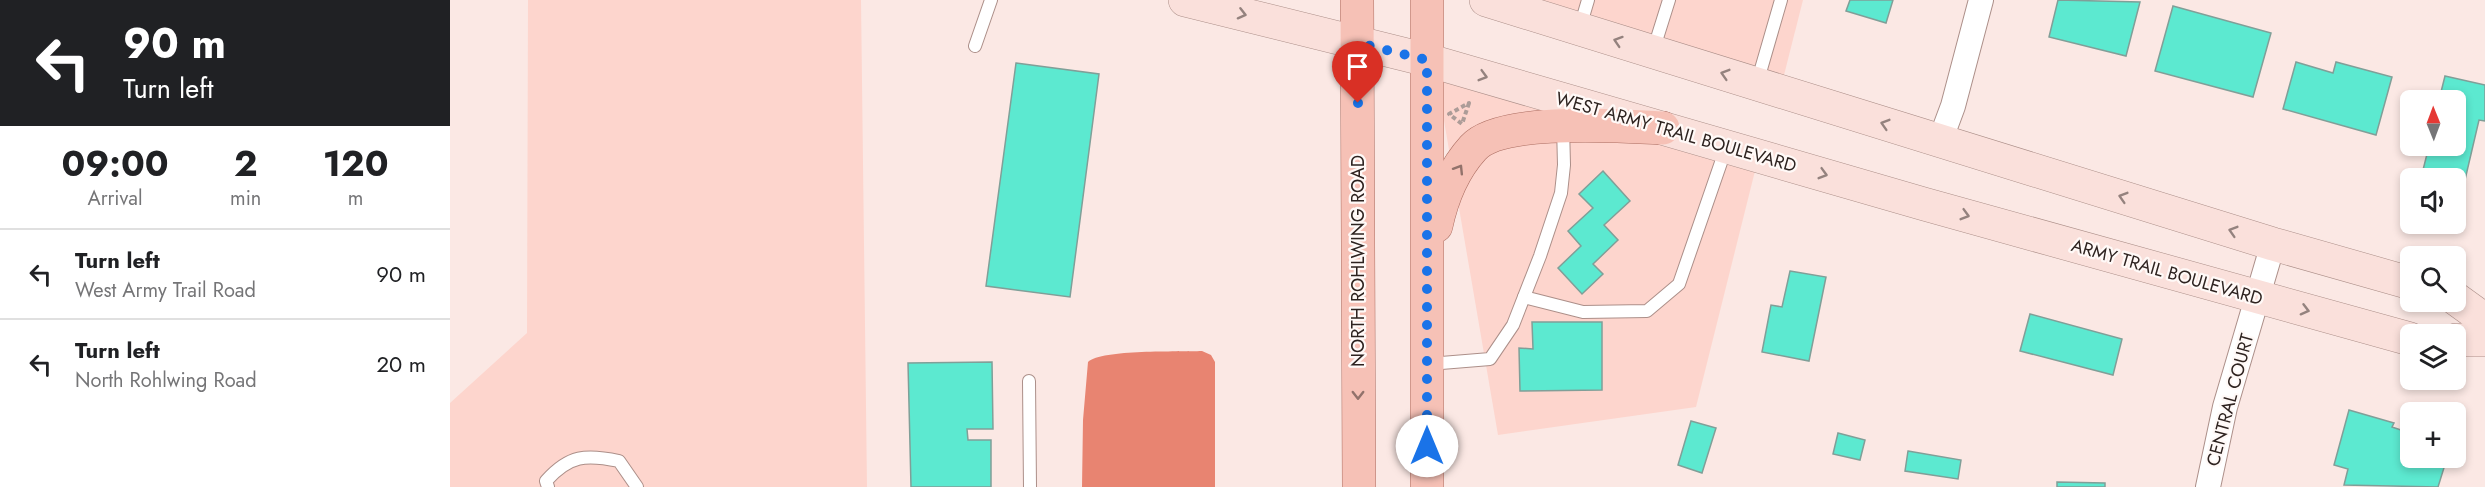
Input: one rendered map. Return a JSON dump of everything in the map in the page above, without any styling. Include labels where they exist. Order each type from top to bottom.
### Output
[{"type":"main road","name":"WEST ARMY TRAIL BOULEVARD","points":[[1185,0],[1427,60],[1924,204]]},
{"type":"main road","name":"NORTH ROHLWING ROAD","points":[[1357,0],[1359,487]]},
{"type":"main road","points":[[1427,0],[1427,487]]},
{"type":"main road","points":[[1486,0],[1583,14],[1653,52],[2273,244],[2400,280]]},
{"type":"main road","points":[[1427,263],[1442,196],[1474,146],[1503,132],[1563,126],[1663,128]]},
{"type":"main road","name":"ARMY TRAIL BOULEVARD","points":[[1924,204],[2400,336]]},
{"type":"main road","points":[[2466,306],[2485,320]]},
{"type":"main road","points":[[2466,340],[2485,340]]},
{"type":"street","points":[[1940,141],[1953,106],[1981,0]]},
{"type":"street","name":"CENTRAL COURT","points":[[2208,487],[2225,407],[2273,244]]},
{"type":"lane","points":[[975,46],[991,0]]},
{"type":"lane","points":[[1653,52],[1669,0]]},
{"type":"lane","points":[[1757,84],[1781,0]]},
{"type":"lane","points":[[1427,364],[1490,359],[1513,325],[1561,194],[1564,165],[1563,126]]},
{"type":"lane","points":[[1524,297],[1583,312],[1647,311],[1679,284],[1726,146]]},
{"type":"lane","points":[[1029,381],[1030,487]]},
{"type":"lane","points":[[548,487],[546,481],[561,465],[593,456],[619,461],[637,487]]},
{"type":"shaded area","points":[[528,0],[861,0],[867,487],[450,487],[450,403],[527,333]]},
{"type":"shaded area","points":[[1517,0],[1803,0],[1782,83]]},
{"type":"shaded area","points":[[1436,74],[1756,167],[1696,407],[1498,435]]},
{"type":"shaded area","points":[[1202,351],[1211,355],[1215,362],[1215,487],[1082,487],[1083,420],[1088,362],[1108,355],[1124,353]]},
{"type":"building","points":[[1850,0],[1893,0],[1886,23],[1846,11]]},
{"type":"building","points":[[2058,0],[2140,2],[2126,56],[2049,37]]},
{"type":"building","points":[[2173,6],[2271,33],[2253,97],[2155,71]]},
{"type":"building","points":[[2296,62],[2333,73],[2336,62],[2392,77],[2376,135],[2283,109]]},
{"type":"building","points":[[1016,63],[1099,74],[1070,297],[986,286]]},
{"type":"building","points":[[2445,76],[2485,85],[2485,121],[2479,120],[2466,175],[2466,168],[2424,168],[2426,156],[2466,156],[2466,90],[2442,90]]},
{"type":"building","points":[[1603,171],[1630,201],[1604,225],[1618,240],[1593,264],[1603,274],[1582,294],[1558,268],[1581,246],[1568,231],[1593,208],[1579,194]]},
{"type":"building","points":[[1790,271],[1826,277],[1809,361],[1762,352],[1771,305],[1782,307]]},
{"type":"building","points":[[2030,314],[2122,339],[2113,375],[2020,351]]},
{"type":"building","points":[[1532,322],[1602,322],[1602,390],[1520,391],[1519,348],[1533,349]]},
{"type":"building","points":[[992,362],[993,429],[967,429],[968,440],[991,440],[991,487],[911,487],[908,363]]},
{"type":"building","points":[[2349,410],[2394,423],[2392,427],[2400,430],[2400,468],[2444,468],[2438,487],[2344,485],[2348,469],[2334,465]]},
{"type":"building","points":[[1691,421],[1716,428],[1702,473],[1678,465]]},
{"type":"building","points":[[1838,433],[1865,440],[1860,460],[1833,454]]},
{"type":"building","points":[[1908,451],[1961,460],[1958,479],[1905,471]]},
{"type":"building","points":[[2057,482],[2105,483],[2105,487],[2057,487]]},
{"type":"route","points":[[1358,103],[1358,43],[1427,60],[1427,446]]}]
